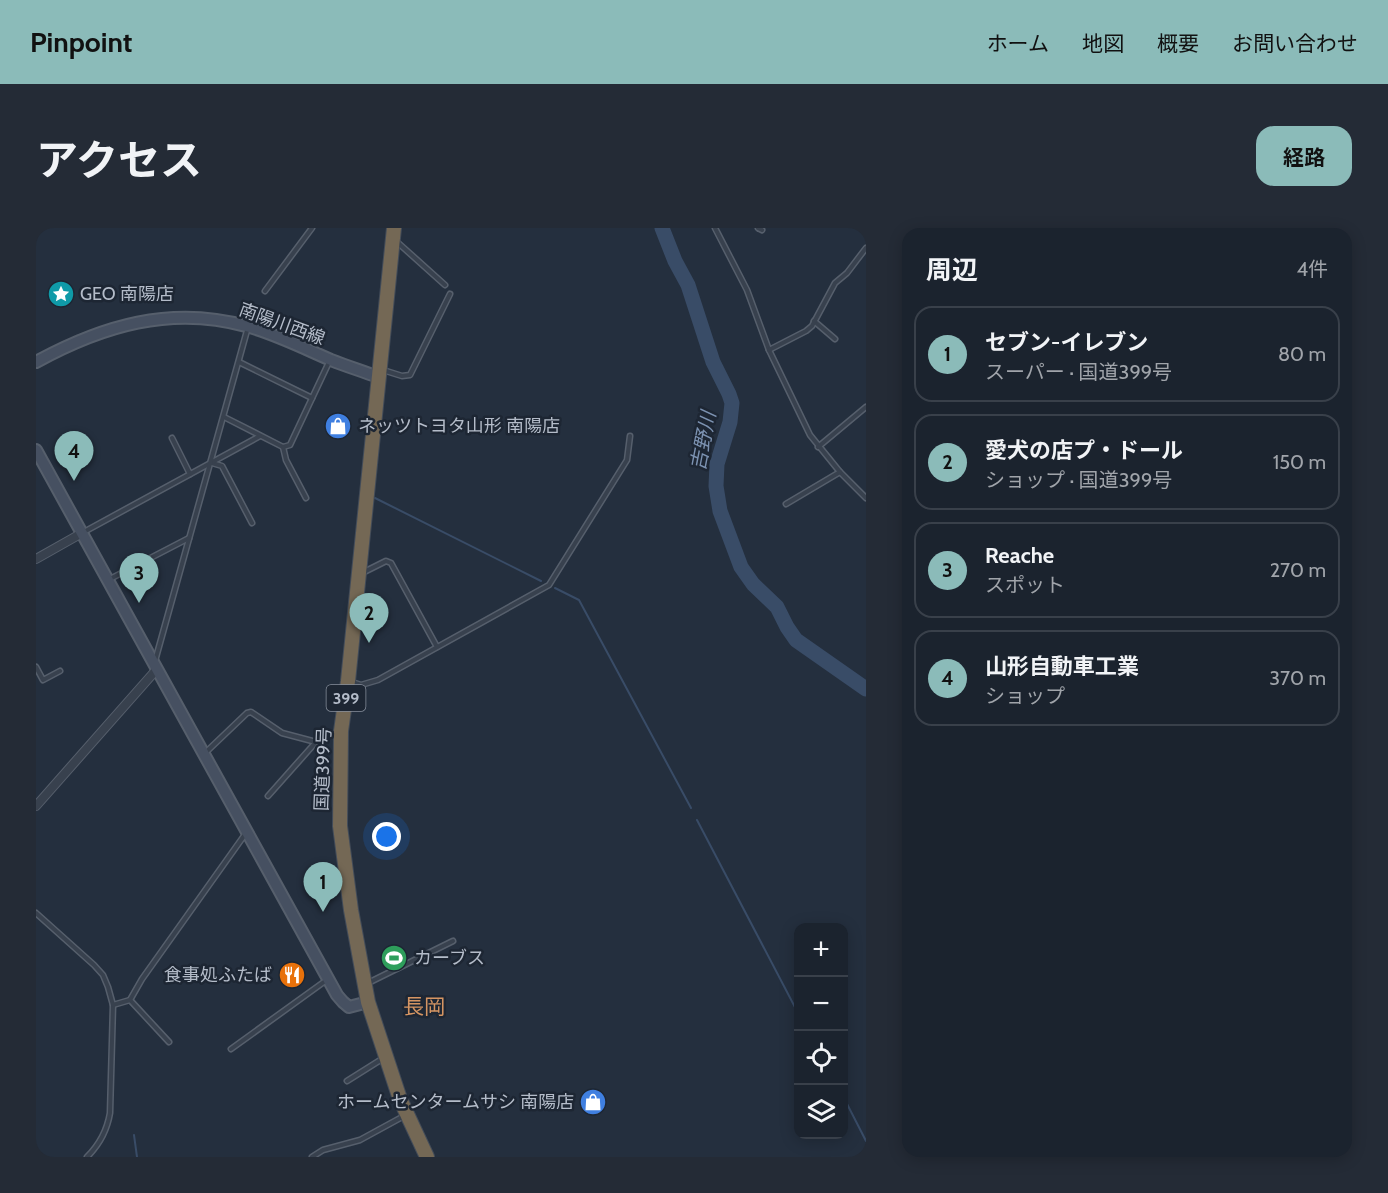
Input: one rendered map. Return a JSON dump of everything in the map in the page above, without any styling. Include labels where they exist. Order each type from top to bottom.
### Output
[{"type":"highway","name":"国道399号","points":[[392,233],[348,681],[341,731],[340,826],[351,910],[368,1002],[407,1113],[427,1157]]},
{"type":"street","name":"南陽川西線","points":[[36,362],[85,337],[106,330],[158,319],[204,318],[248,326],[280,337],[331,360],[379,373]]},
{"type":"street","points":[[36,450],[328,979],[343,1002],[349,1007],[368,1002]]},
{"type":"street","points":[[36,559],[82,533]]},
{"type":"street","points":[[36,806],[156,667]]},
{"type":"lane","points":[[265,291],[312,228]]},
{"type":"lane","points":[[715,228],[747,290],[769,350],[810,435],[840,472],[866,498]]},
{"type":"lane","points":[[392,233],[445,285]]},
{"type":"lane","points":[[769,350],[806,331],[835,283],[847,273],[866,248]]},
{"type":"lane","points":[[379,373],[410,375],[450,294]]},
{"type":"lane","points":[[814,321],[835,339]]},
{"type":"lane","points":[[156,667],[248,326]]},
{"type":"lane","points":[[224,417],[283,447],[290,445],[331,360]]},
{"type":"lane","points":[[239,362],[312,398]]},
{"type":"lane","points":[[818,447],[866,407]]},
{"type":"lane","points":[[82,533],[260,435]]},
{"type":"lane","points":[[348,681],[361,684],[378,680],[549,585],[627,460],[630,436]]},
{"type":"lane","points":[[172,438],[190,474]]},
{"type":"lane","points":[[283,447],[286,460],[306,498]]},
{"type":"lane","points":[[211,463],[222,466],[252,523]]},
{"type":"lane","points":[[786,504],[840,472]]},
{"type":"lane","points":[[108,580],[189,538]]},
{"type":"lane","points":[[358,575],[386,561],[392,563],[437,647]]},
{"type":"lane","points":[[36,667],[43,680],[60,671]]},
{"type":"lane","points":[[203,754],[248,712],[282,733],[316,742]]},
{"type":"lane","points":[[268,796],[316,742],[341,731]]},
{"type":"lane","points":[[113,1005],[130,1000],[142,979],[246,832]]},
{"type":"lane","points":[[36,913],[94,965],[106,981],[113,1005],[108,1128],[87,1157]]},
{"type":"lane","points":[[364,985],[453,941]]},
{"type":"lane","points":[[231,1049],[328,979]]},
{"type":"lane","points":[[130,1000],[169,1042]]},
{"type":"lane","points":[[347,1081],[386,1056]]},
{"type":"lane","points":[[312,1157],[323,1149],[360,1140],[407,1113]]},
{"type":"waterway","name":"吉野川","points":[[662,228],[675,261],[688,285],[713,362],[732,403],[730,422],[717,464],[716,486],[720,511],[741,567],[753,584],[777,607],[796,640],[866,689]]},
{"type":"waterway","points":[[375,498],[541,581]]},
{"type":"waterway","points":[[555,588],[579,600],[691,808]]},
{"type":"waterway","points":[[697,820],[794,1005]]},
{"type":"waterway","points":[[848,1106],[866,1141]]},
{"type":"waterway","points":[[134,1135],[137,1157]]},
{"type":"place","name":"GEO 南陽店","points":[[61,294]]},
{"type":"place","name":"ネッツトヨタ山形 南陽店","points":[[338,426]]},
{"type":"place","name":"山形自動車工業","points":[[74,481]]},
{"type":"place","name":"Reache","points":[[139,603]]},
{"type":"place","name":"愛犬の店プ・ドール","points":[[369,643]]},
{"type":"place","name":"セブン-イレブン","points":[[323,912]]},
{"type":"place","name":"カーブス","points":[[394,958]]},
{"type":"place","name":"食事処ふたば","points":[[292,975]]},
{"type":"place","name":"ホームセンタームサシ 南陽店","points":[[593,1102]]},
{"type":"district","name":"長岡","points":[[424,1006]]}]
